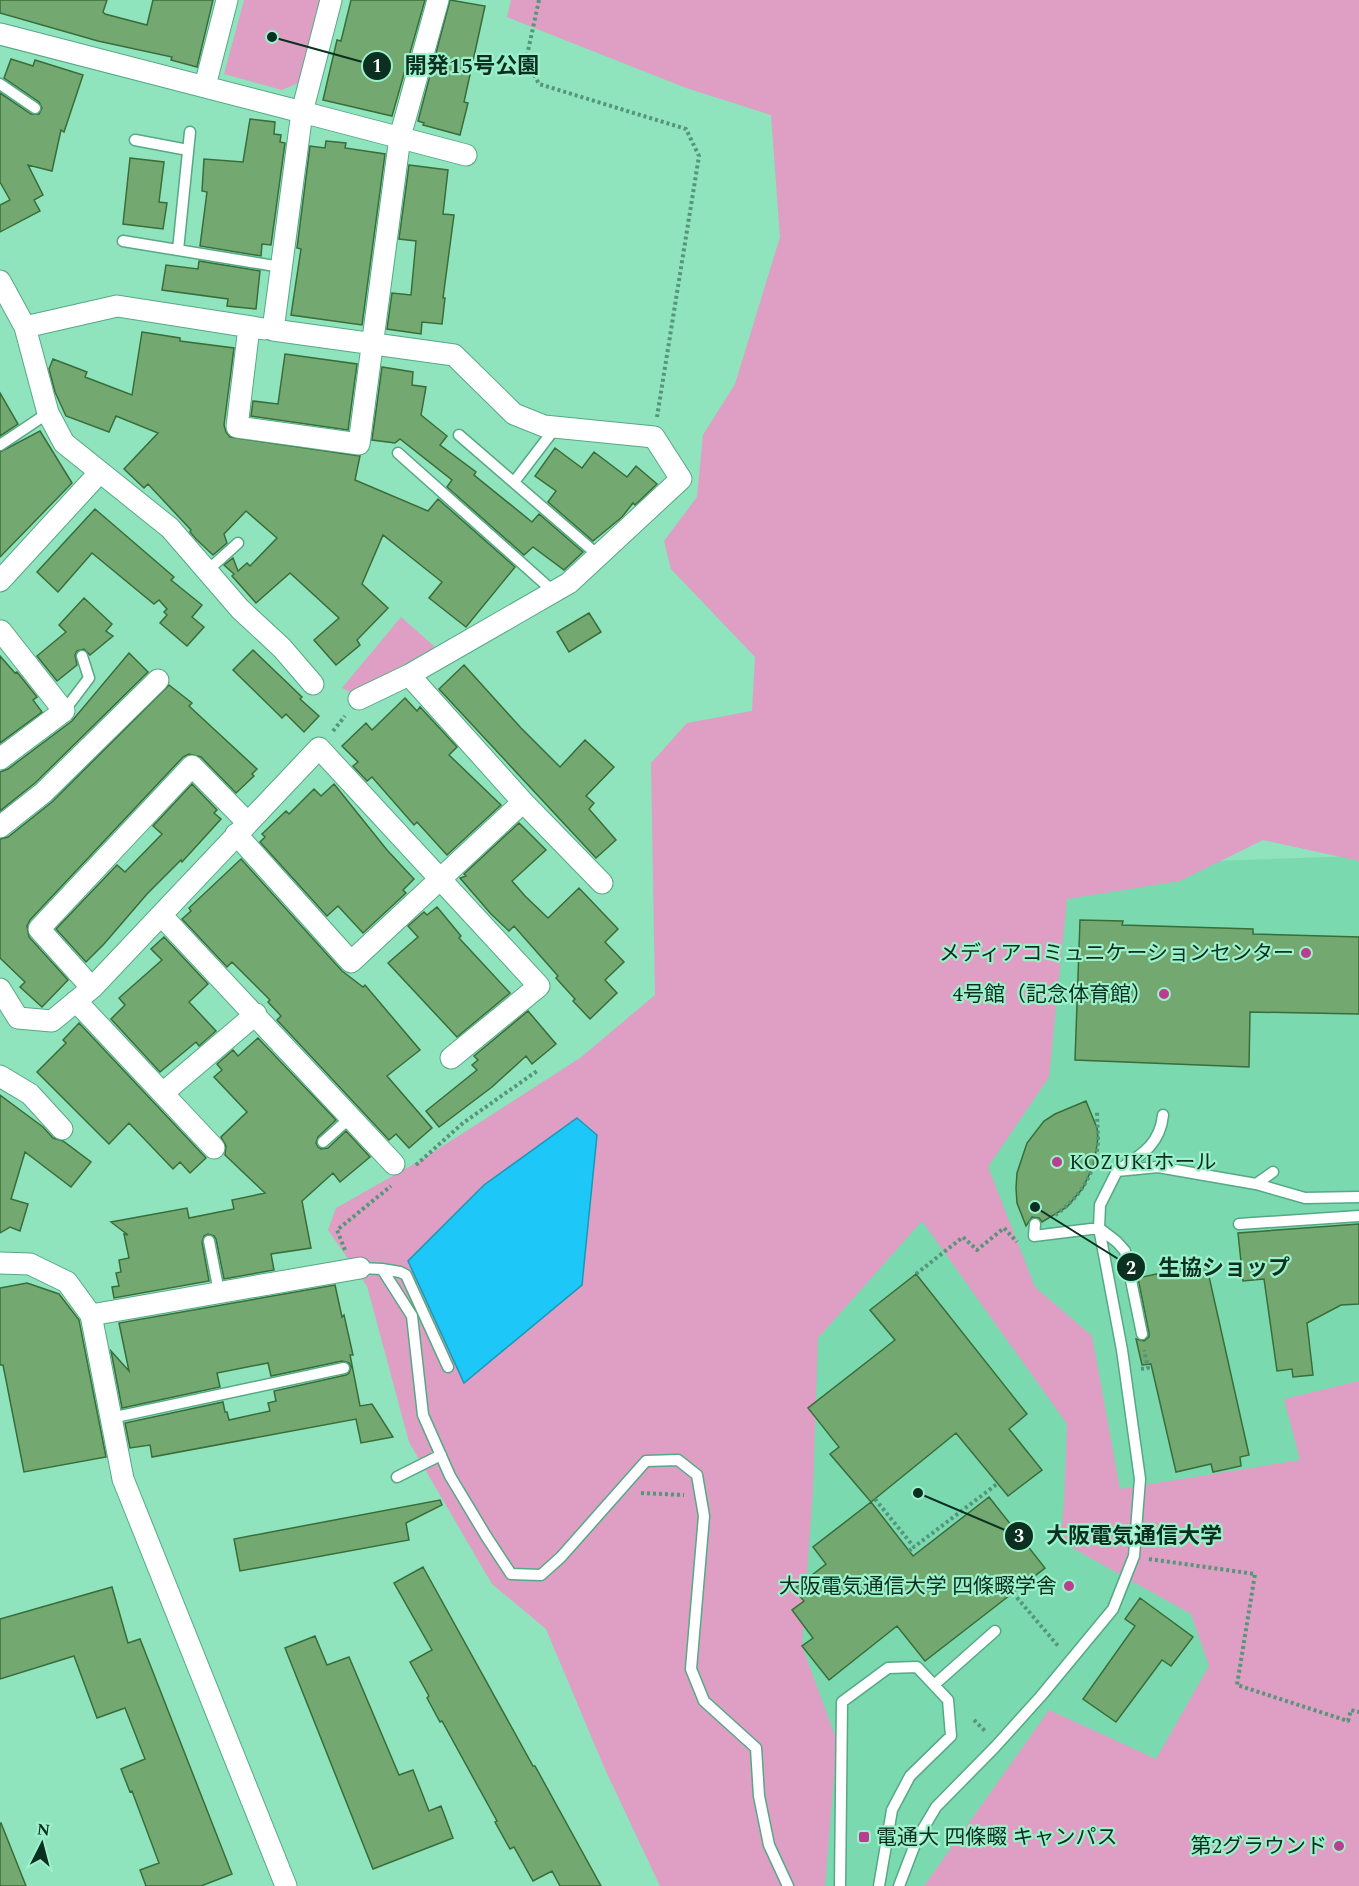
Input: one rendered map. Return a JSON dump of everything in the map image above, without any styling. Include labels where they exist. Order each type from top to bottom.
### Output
[{"type":"street","points":[[204,86],[227,0]]},
{"type":"street","points":[[273,330],[302,112],[331,0]]},
{"type":"street","points":[[249,327],[237,427],[359,444],[400,137],[438,0]]},
{"type":"street","points":[[0,34],[466,155]]},
{"type":"street","points":[[0,281],[25,327],[48,413],[64,442],[170,528],[240,609],[282,648],[313,684]]},
{"type":"street","points":[[25,327],[117,306],[454,355],[514,414],[544,426],[654,437],[681,478],[569,583],[409,675],[359,699]]},
{"type":"street","points":[[0,581],[100,472]]},
{"type":"street","points":[[0,759],[64,711],[1,631]]},
{"type":"street","points":[[409,675],[524,802],[602,883]]},
{"type":"street","points":[[0,827],[43,794],[158,680]]},
{"type":"street","points":[[0,989],[18,1018],[52,1021],[84,995],[319,748],[539,986],[451,1058]]},
{"type":"street","points":[[214,1148],[163,1093],[84,995],[39,929],[192,766],[351,962],[524,802]]},
{"type":"street","points":[[161,915],[351,1117],[404,1166]]},
{"type":"street","points":[[163,1093],[256,1014]]},
{"type":"street","points":[[0,1076],[30,1095],[62,1129]]},
{"type":"street","points":[[0,1263],[30,1264],[67,1282],[91,1315],[123,1479],[286,1886]]},
{"type":"street","points":[[91,1315],[357,1269]]},
{"type":"lane","points":[[0,84],[35,108]]},
{"type":"lane","points":[[178,250],[190,132]]},
{"type":"lane","points":[[135,140],[188,150]]},
{"type":"lane","points":[[123,241],[281,267]]},
{"type":"lane","points":[[0,445],[48,413]]},
{"type":"lane","points":[[514,482],[556,427]]},
{"type":"lane","points":[[459,435],[599,556]]},
{"type":"lane","points":[[398,453],[554,592]]},
{"type":"lane","points":[[207,571],[238,543]]},
{"type":"lane","points":[[64,711],[89,678],[82,656]]},
{"type":"lane","points":[[899,1886],[917,1839],[936,1807],[1041,1696],[1113,1609],[1134,1556],[1140,1479],[1122,1350],[1099,1228],[1100,1204],[1118,1171],[1150,1148],[1162,1127],[1163,1115]]},
{"type":"lane","points":[[323,1142],[351,1117]]},
{"type":"lane","points":[[1118,1171],[1158,1167],[1256,1184],[1305,1198],[1359,1197]]},
{"type":"lane","points":[[1256,1184],[1273,1172]]},
{"type":"lane","points":[[1239,1224],[1359,1216]]},
{"type":"lane","points":[[1035,1224],[1034,1236],[1099,1228],[1117,1242],[1125,1251],[1142,1334]]},
{"type":"lane","points":[[209,1241],[219,1292]]},
{"type":"lane","points":[[357,1269],[382,1269],[406,1275],[448,1367]]},
{"type":"lane","points":[[382,1269],[412,1316],[423,1415],[450,1476],[511,1574],[541,1575],[561,1557],[646,1461],[678,1460],[697,1475],[704,1516],[691,1669],[704,1701],[756,1748],[759,1796],[769,1845],[788,1886]]},
{"type":"lane","points":[[111,1418],[344,1368]]},
{"type":"lane","points":[[397,1477],[441,1455]]},
{"type":"lane","points":[[934,1685],[995,1631]]},
{"type":"lane","points":[[840,1886],[842,1702],[888,1668],[917,1667],[948,1700],[951,1736],[910,1776],[892,1810],[879,1886]]},
{"type":"path","points":[[539,0],[526,60],[540,84],[686,129],[699,156],[654,437]]},
{"type":"path","points":[[319,748],[359,699]]},
{"type":"path","points":[[404,1166],[537,1071]]},
{"type":"path","points":[[1035,1224],[1047,1220],[1067,1207],[1083,1188],[1094,1164],[1098,1138],[1097,1111]]},
{"type":"path","points":[[357,1269],[337,1230],[379,1195]]},
{"type":"path","points":[[916,1274],[963,1236],[977,1250],[1004,1228],[1021,1247],[1034,1236]]},
{"type":"path","points":[[909,1551],[997,1484]]},
{"type":"path","points":[[618,1492],[700,1495]]},
{"type":"path","points":[[875,1499],[915,1547]]},
{"type":"path","points":[[953,1518],[957,1522]]},
{"type":"path","points":[[1134,1556],[1255,1574],[1237,1685],[1348,1721],[1351,1710],[1359,1712]]},
{"type":"path","points":[[1013,1593],[1052,1640]]},
{"type":"shaded area","points":[[244,0],[321,0],[298,83],[282,90],[224,74]]},
{"type":"shaded area","points":[[511,0],[1359,0],[1359,861],[1263,840],[1180,881],[1067,899],[1049,1077],[988,1167],[1035,1287],[1092,1336],[1120,1489],[1300,1460],[1284,1399],[1359,1381],[1359,1886],[924,1886],[1049,1710],[1156,1759],[1209,1666],[1191,1614],[1060,1541],[1067,1424],[922,1221],[818,1338],[813,1489],[802,1646],[837,1741],[825,1886],[660,1886],[604,1767],[546,1629],[492,1584],[409,1442],[367,1286],[328,1230],[336,1208],[421,1160],[580,1058],[655,995],[651,763],[687,723],[752,711],[755,657],[671,569],[664,541],[697,497],[703,435],[735,384],[780,237],[771,115],[686,88],[507,17]]},
{"type":"shaded area","points":[[401,617],[435,647],[353,693],[342,688]]},
{"type":"shaded area","name":"大阪電気通信大学 四條畷学舎","points":[[1359,856],[1359,1886],[783,1886],[780,1325],[1091,865]]},
{"type":"water","points":[[577,1118],[597,1135],[582,1285],[464,1383],[408,1261],[484,1185]]},
{"type":"building","points":[[0,0],[107,0],[103,12],[105,14],[147,25],[153,0],[213,0],[197,67],[171,60],[172,57],[98,41],[0,13]]},
{"type":"building","points":[[351,0],[425,0],[392,116],[323,100],[337,40],[341,41]]},
{"type":"building","points":[[450,0],[485,6],[464,102],[468,103],[460,135],[423,125],[424,123],[418,121]]},
{"type":"building","points":[[11,59],[33,66],[35,60],[83,75],[64,132],[61,130],[52,171],[28,165],[43,195],[34,200],[40,211],[0,232],[0,205],[10,200],[0,182],[0,93],[31,114],[39,114],[42,108],[39,102],[4,78]]},
{"type":"building","points":[[250,119],[275,122],[274,134],[281,135],[280,142],[285,143],[271,245],[262,244],[261,256],[200,246],[207,192],[202,191],[204,159],[243,162]]},
{"type":"building","points":[[326,141],[346,143],[345,148],[385,154],[362,325],[291,315],[301,249],[297,248],[310,146],[325,148]]},
{"type":"building","points":[[130,158],[164,162],[159,202],[167,203],[163,229],[123,224]]},
{"type":"building","points":[[409,165],[448,170],[443,214],[454,215],[443,298],[445,298],[442,324],[422,322],[421,334],[387,329],[392,293],[411,295],[416,241],[399,239]]},
{"type":"building","points":[[199,261],[260,271],[256,309],[227,306],[228,299],[162,290],[166,265],[198,269]]},
{"type":"building","points":[[142,332],[180,338],[180,341],[234,348],[224,425],[230,437],[360,456],[355,480],[428,511],[438,499],[515,567],[466,627],[429,598],[442,582],[383,535],[362,584],[388,608],[357,640],[360,645],[336,665],[314,640],[339,618],[290,573],[256,603],[232,576],[234,574],[224,565],[233,558],[238,571],[247,563],[250,566],[277,538],[246,511],[224,534],[227,543],[213,555],[148,484],[144,488],[124,469],[158,433],[116,416],[109,432],[66,416],[55,392],[49,369],[53,359],[87,372],[85,377],[132,395]]},
{"type":"building","points":[[285,354],[357,364],[348,430],[251,416],[253,401],[278,404]]},
{"type":"building","points":[[382,367],[413,372],[412,385],[426,387],[421,415],[447,436],[440,445],[476,472],[474,475],[532,522],[539,514],[583,552],[564,570],[533,547],[524,555],[447,487],[452,480],[400,439],[395,443],[372,440]]},
{"type":"building","points":[[0,393],[18,424],[0,436]]},
{"type":"building","points":[[40,431],[72,483],[0,557],[0,452]]},
{"type":"building","points":[[555,448],[582,468],[594,452],[627,477],[636,466],[657,484],[593,541],[548,502],[556,491],[535,476]]},
{"type":"building","points":[[95,509],[174,577],[171,580],[202,605],[192,617],[204,627],[187,646],[160,623],[167,615],[164,612],[167,609],[159,600],[154,604],[92,553],[58,592],[37,572]]},
{"type":"building","points":[[84,598],[112,624],[106,631],[113,636],[90,655],[84,649],[77,651],[75,655],[77,665],[57,681],[37,656],[66,632],[59,625]]},
{"type":"building","points":[[589,613],[601,632],[569,652],[557,632]]},
{"type":"building","points":[[253,650],[319,716],[304,732],[286,714],[282,718],[233,670]]},
{"type":"building","points":[[129,653],[148,672],[35,783],[0,811],[0,772],[8,769],[72,721]]},
{"type":"building","points":[[0,656],[15,673],[17,672],[37,697],[33,700],[42,712],[0,743]]},
{"type":"building","points":[[464,665],[560,767],[585,740],[614,767],[586,796],[594,803],[589,809],[616,840],[596,858],[439,689]]},
{"type":"building","points":[[169,685],[192,703],[189,706],[257,769],[252,774],[254,776],[236,793],[201,757],[189,754],[183,757],[30,920],[27,926],[29,937],[68,980],[42,1007],[20,987],[25,982],[0,958],[0,839],[8,837],[52,802]]},
{"type":"building","points":[[405,698],[417,711],[420,707],[457,747],[449,755],[501,805],[447,855],[417,822],[414,825],[372,777],[367,781],[353,766],[358,762],[342,746],[366,723],[372,730]]},
{"type":"building","points":[[192,784],[217,810],[214,813],[221,819],[182,862],[181,860],[147,894],[86,962],[56,929],[117,865],[125,872],[162,834],[153,826]]},
{"type":"building","points":[[334,784],[387,850],[414,879],[403,890],[406,893],[363,933],[338,906],[327,916],[260,842],[265,837],[262,834],[286,811],[289,814],[314,789],[321,796]]},
{"type":"building","points":[[519,823],[546,850],[512,881],[525,896],[548,918],[579,888],[618,929],[605,942],[624,962],[605,980],[617,993],[590,1019],[573,1001],[575,999],[556,978],[558,976],[514,926],[509,931],[460,878],[466,876],[464,874]]},
{"type":"building","points":[[241,859],[342,971],[363,987],[365,985],[420,1050],[387,1076],[432,1128],[409,1148],[396,1134],[389,1140],[277,1020],[281,1016],[268,1002],[270,1000],[232,962],[227,967],[182,919],[191,911],[189,908]]},
{"type":"building","points":[[437,907],[461,936],[459,938],[510,993],[457,1037],[388,963],[418,937],[408,926],[424,912],[427,915]]},
{"type":"building","name":"4号館（記念体育館）","points":[[1080,920],[1123,921],[1122,925],[1253,929],[1253,934],[1359,937],[1359,1014],[1250,1012],[1249,1067],[1075,1060]]},
{"type":"building","points":[[164,937],[208,984],[189,1002],[216,1031],[199,1046],[196,1042],[160,1072],[111,1019],[125,1005],[119,998],[162,960],[151,949]]},
{"type":"building","points":[[528,1011],[556,1044],[532,1064],[526,1056],[492,1087],[439,1127],[426,1111],[477,1070],[472,1065],[478,1060],[474,1056]]},
{"type":"building","points":[[79,1023],[206,1158],[190,1173],[180,1162],[173,1169],[129,1123],[109,1144],[37,1072],[66,1043],[63,1040]]},
{"type":"building","points":[[258,1038],[336,1120],[318,1137],[316,1143],[318,1147],[328,1148],[346,1131],[370,1157],[340,1182],[333,1173],[302,1201],[311,1248],[271,1254],[274,1270],[224,1279],[216,1239],[208,1234],[204,1236],[202,1242],[209,1281],[114,1298],[112,1287],[119,1286],[116,1273],[121,1272],[119,1260],[129,1258],[124,1234],[128,1235],[111,1222],[187,1208],[189,1218],[234,1209],[232,1200],[265,1193],[225,1155],[226,1146],[221,1137],[247,1112],[214,1077],[222,1070],[217,1064],[233,1050],[238,1056]]},
{"type":"building","points":[[0,1095],[43,1127],[53,1138],[63,1141],[91,1162],[71,1187],[25,1152],[11,1199],[28,1204],[20,1231],[10,1227],[0,1233]]},
{"type":"building","name":"KOZUKIホール","points":[[1086,1101],[1097,1128],[1098,1138],[1094,1164],[1083,1188],[1067,1207],[1042,1222],[1039,1218],[1032,1217],[1026,1226],[1017,1203],[1016,1188],[1017,1173],[1027,1143],[1044,1121]]},
{"type":"building","points":[[1359,1224],[1359,1304],[1341,1305],[1307,1323],[1313,1375],[1293,1377],[1292,1369],[1277,1371],[1264,1279],[1243,1281],[1238,1233]]},
{"type":"building","points":[[1206,1263],[1249,1455],[1240,1457],[1241,1466],[1213,1472],[1211,1464],[1176,1472],[1151,1364],[1142,1365],[1136,1339],[1144,1341],[1149,1337],[1138,1278]]},
{"type":"building","points":[[916,1274],[1027,1414],[1009,1429],[1042,1470],[1008,1496],[956,1433],[871,1502],[830,1454],[839,1447],[808,1408],[895,1340],[870,1310]]},
{"type":"building","points":[[27,1283],[59,1294],[79,1320],[106,1457],[24,1472],[3,1365],[0,1365],[0,1288]]},
{"type":"building","points":[[335,1285],[353,1355],[350,1355],[360,1406],[372,1404],[393,1437],[361,1443],[356,1419],[152,1457],[150,1445],[130,1448],[125,1423],[223,1402],[229,1420],[270,1411],[268,1403],[276,1401],[274,1391],[346,1375],[351,1367],[349,1363],[342,1361],[271,1376],[268,1363],[217,1373],[220,1387],[122,1408],[111,1351],[129,1371],[119,1323]]},
{"type":"building","points":[[989,1497],[1045,1568],[925,1661],[897,1626],[829,1680],[802,1646],[813,1638],[792,1610],[804,1601],[794,1589],[826,1564],[813,1547],[871,1502],[913,1556]]},
{"type":"building","points":[[440,1500],[442,1505],[406,1523],[409,1540],[240,1571],[234,1539]]},
{"type":"building","points":[[423,1567],[601,1886],[560,1886],[552,1871],[533,1881],[514,1847],[510,1849],[495,1822],[497,1821],[427,1698],[429,1696],[410,1662],[432,1650],[394,1583]]},
{"type":"building","points":[[112,1587],[128,1643],[140,1639],[232,1874],[201,1886],[146,1886],[140,1870],[159,1863],[132,1791],[130,1792],[121,1769],[145,1759],[125,1708],[97,1718],[74,1656],[0,1679],[0,1619]]},
{"type":"building","points":[[1140,1598],[1193,1637],[1171,1666],[1162,1660],[1116,1722],[1083,1699],[1135,1626],[1125,1619]]},
{"type":"building","points":[[315,1636],[327,1665],[349,1657],[399,1775],[413,1770],[429,1811],[441,1806],[453,1838],[373,1869],[285,1648]]},
{"type":"building","points":[[1,1823],[26,1886],[0,1886]]},
{"type":"place","name":"開発15号公園","points":[[272,37]]},
{"type":"place","name":"メディアコミュニケーションセンター","points":[[1306,953]]},
{"type":"place","name":"4号館（記念体育館）","points":[[1164,994]]},
{"type":"place","name":"KOZUKIホール","points":[[1057,1162]]},
{"type":"place","name":"生協ショップ","points":[[1035,1207]]},
{"type":"place","name":"大阪電気通信大学","points":[[918,1493]]},
{"type":"place","name":"大阪電気通信大学 四條畷学舎","points":[[1069,1586]]},
{"type":"place","name":"電通大 四條畷 キャンパス","points":[[864,1837]]},
{"type":"place","name":"第2グラウンド","points":[[1339,1846]]}]
